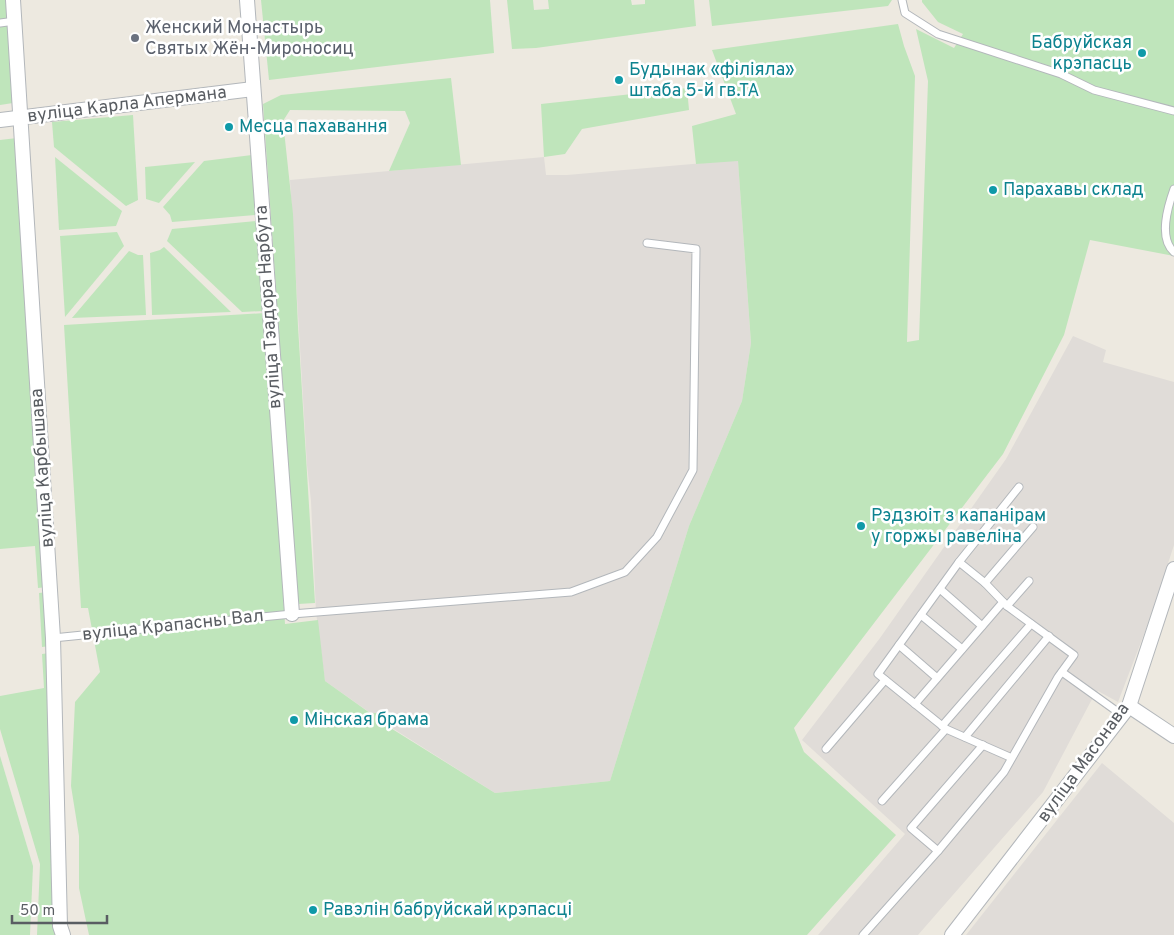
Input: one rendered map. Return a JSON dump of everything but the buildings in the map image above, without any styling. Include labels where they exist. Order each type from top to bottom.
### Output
[{"type":"street","name":"вуліца Карбышава","points":[[13,0],[53,638],[61,932]]},
{"type":"street","name":"вуліца Тэадора Нарбута","points":[[247,0],[292,614]]},
{"type":"street","name":"вуліца Карла Апермана","points":[[0,120],[253,89]]},
{"type":"street","name":"вуліца Масонава","points":[[952,935],[1125,710],[1174,569]]},
{"type":"street","points":[[1125,710],[1174,736]]},
{"type":"lane","points":[[902,0],[905,13],[938,34],[1061,74],[1094,90],[1174,111]]},
{"type":"lane","points":[[0,23],[15,21]]},
{"type":"lane","points":[[1174,189],[1168,207],[1165,229],[1171,250],[1174,252]]},
{"type":"lane","name":"вуліца Крапасны Вал","points":[[53,638],[292,614],[571,592],[626,572],[656,537],[693,470],[696,249],[647,244]]},
{"type":"lane","points":[[1012,758],[944,727],[878,674],[959,562],[1020,487]]},
{"type":"lane","points":[[985,582],[1033,527]]},
{"type":"lane","points":[[863,935],[938,851],[1004,772],[1062,672],[1074,655],[1005,604],[985,582],[959,562]]},
{"type":"lane","points":[[915,704],[982,626],[1029,582]]},
{"type":"lane","points":[[940,589],[982,626]]},
{"type":"lane","points":[[921,615],[962,649]]},
{"type":"lane","points":[[882,801],[1032,624]]},
{"type":"lane","points":[[965,737],[1049,636]]},
{"type":"lane","points":[[899,645],[937,678]]},
{"type":"lane","points":[[1062,672],[1125,710]]},
{"type":"lane","points":[[826,749],[885,680]]},
{"type":"lane","points":[[938,851],[911,828],[983,745]]},
{"type":"shaded area","points":[[544,157],[546,175],[567,175],[738,160],[751,343],[742,401],[689,526],[610,781],[495,793],[389,726],[325,681],[316,612],[311,501],[307,465],[290,180]]},
{"type":"shaded area","points":[[1073,336],[1106,350],[1103,362],[1174,382],[1174,545],[1151,616],[1118,702],[1098,691],[1043,792],[918,935],[818,935],[905,834],[802,740],[880,638],[1006,459]]},
{"type":"shaded area","points":[[1102,763],[1174,823],[1174,935],[966,935]]},
{"type":"green space","points":[[0,0],[9,0],[13,103],[0,105]]},
{"type":"green space","points":[[261,0],[490,0],[494,53],[269,80]]},
{"type":"green space","points":[[507,0],[533,0],[534,10],[549,9],[548,0],[631,0],[632,5],[645,4],[645,0],[694,0],[696,26],[536,48],[512,49]]},
{"type":"green space","points":[[709,0],[892,0],[888,6],[712,26]]},
{"type":"green space","points":[[922,0],[1174,0],[1174,256],[1090,240],[1064,335],[1003,454],[794,728],[804,752],[896,835],[807,935],[89,935],[79,888],[79,836],[71,786],[75,702],[100,672],[88,608],[81,608],[64,325],[265,313],[285,624],[318,620],[325,681],[370,713],[383,713],[389,727],[495,793],[610,781],[689,526],[742,401],[751,343],[738,161],[696,164],[692,126],[736,114],[712,50],[898,24],[915,76],[907,342],[919,340],[928,81],[916,29],[954,48],[963,34],[938,22]]},
{"type":"green space","points":[[451,78],[461,165],[389,171],[410,123],[405,111],[290,110],[283,121],[293,214],[315,603],[298,604],[263,104],[281,95]]},
{"type":"green space","points":[[687,88],[689,110],[582,129],[565,154],[544,157],[541,104]]},
{"type":"green space","points":[[133,115],[138,200],[126,206],[54,147],[52,122]]},
{"type":"green space","points":[[17,138],[47,587],[38,588],[35,546],[0,549],[0,140]]},
{"type":"green space","points":[[252,155],[255,215],[172,222],[170,215],[163,207],[204,161]]},
{"type":"green space","points":[[55,157],[122,211],[116,226],[59,230]]},
{"type":"green space","points":[[195,162],[159,203],[146,199],[145,167]]},
{"type":"green space","points":[[256,221],[264,311],[242,312],[167,241],[172,229]]},
{"type":"green space","points":[[117,232],[124,246],[65,317],[60,236]]},
{"type":"green space","points":[[164,247],[231,312],[152,315],[150,253]]},
{"type":"green space","points":[[129,251],[143,255],[146,315],[72,318]]},
{"type":"green space","points":[[48,592],[50,646],[42,647],[39,593]]},
{"type":"green space","points":[[50,653],[55,935],[37,935],[40,864],[0,729],[0,696],[44,688],[42,654]]},
{"type":"green space","points":[[0,756],[33,866],[30,935],[0,935]]},
{"type":"place","name":"Женский Монастырь Святых Жён-Мироносиц","points":[[135,38]]},
{"type":"place","name":"Бабруйская крэпасць","points":[[1142,53]]},
{"type":"place","name":"Будынак «філіяла» штаба 5-й гв.ТА","points":[[619,80]]},
{"type":"place","name":"Месца пахавання","points":[[229,127]]},
{"type":"place","name":"Парахавы склад","points":[[993,190]]},
{"type":"place","name":"Рэдзюіт з капанірам у горжы равеліна","points":[[861,526]]},
{"type":"place","name":"Мінская брама","points":[[294,720]]},
{"type":"place","name":"Равэлін бабруйскай крэпасці","points":[[313,910]]}]
